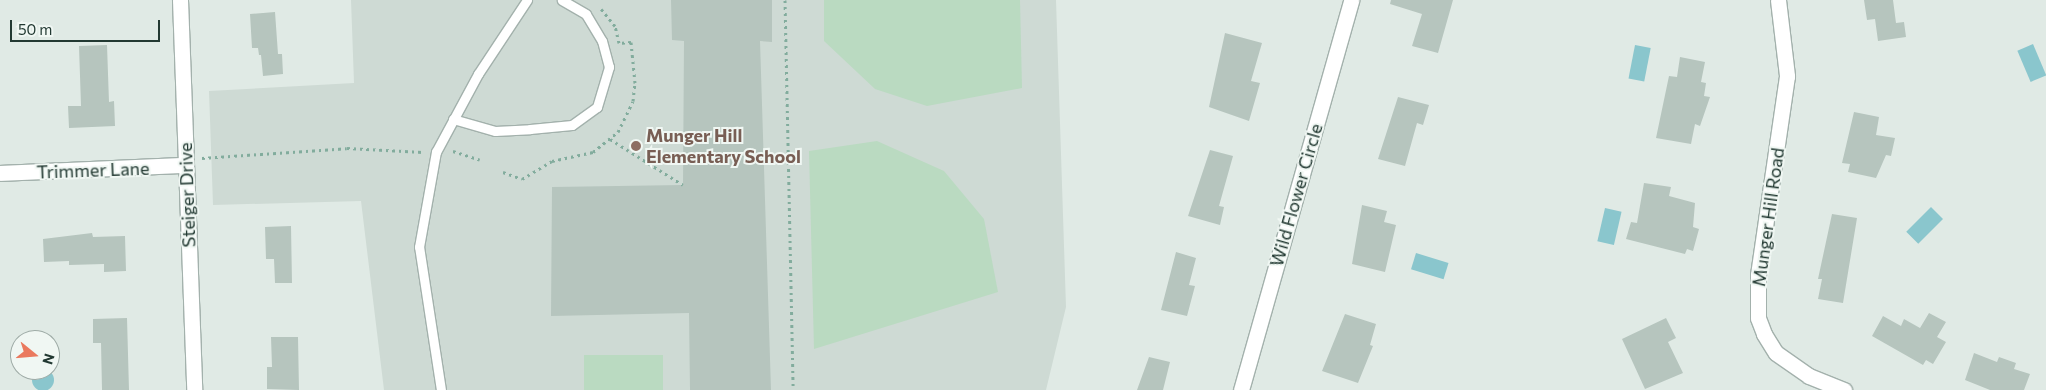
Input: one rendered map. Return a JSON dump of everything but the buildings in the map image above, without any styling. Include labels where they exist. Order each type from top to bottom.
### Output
[{"type":"street","name":"Steiger Drive","points":[[180,0],[191,162],[194,390]]},
{"type":"street","name":"Wild Flower Circle","points":[[1241,390],[1351,0]]},
{"type":"street","name":"Munger Hill Road","points":[[1778,0],[1787,76],[1758,275],[1758,318],[1764,334],[1776,353],[1809,376],[1844,390]]},
{"type":"street","name":"Trimmer Lane","points":[[0,173],[70,173],[191,162]]},
{"type":"lane","points":[[441,390],[419,247],[436,152],[453,119],[527,0]]},
{"type":"lane","points":[[453,119],[495,131],[530,130],[572,125],[596,107],[609,67],[602,41],[586,14],[562,0]]},
{"type":"path","points":[[785,0],[793,390]]},
{"type":"path","points":[[598,6],[615,26],[619,42],[631,42]]},
{"type":"path","points":[[610,139],[683,185]]},
{"type":"path","points":[[191,162],[347,148],[423,152]]},
{"type":"path","points":[[453,152],[480,160]]},
{"type":"shaded area","name":"Munger Hill Elementary School","points":[[351,0],[1056,0],[1066,307],[1046,390],[384,390],[361,201],[213,205],[209,91],[354,83]]},
{"type":"green space","points":[[824,0],[1020,0],[1022,88],[927,106],[875,89],[824,41]]},
{"type":"green space","points":[[877,141],[944,171],[984,219],[998,292],[814,349],[809,151]]},
{"type":"green space","points":[[584,355],[663,355],[663,390],[584,390]]},
{"type":"water","points":[[2033,44],[2046,75],[2031,82],[2017,51]]},
{"type":"water","points":[[1635,45],[1651,48],[1644,81],[1629,78]]},
{"type":"water","points":[[1931,207],[1943,219],[1918,244],[1906,232]]},
{"type":"water","points":[[1605,208],[1622,212],[1614,245],[1597,241]]},
{"type":"water","points":[[1416,253],[1449,263],[1444,279],[1411,269]]},
{"type":"water","points":[[32,380],[54,380],[51,388],[43,391],[35,388]]},
{"type":"place","name":"Munger Hill Elementary School","points":[[636,146]]}]
